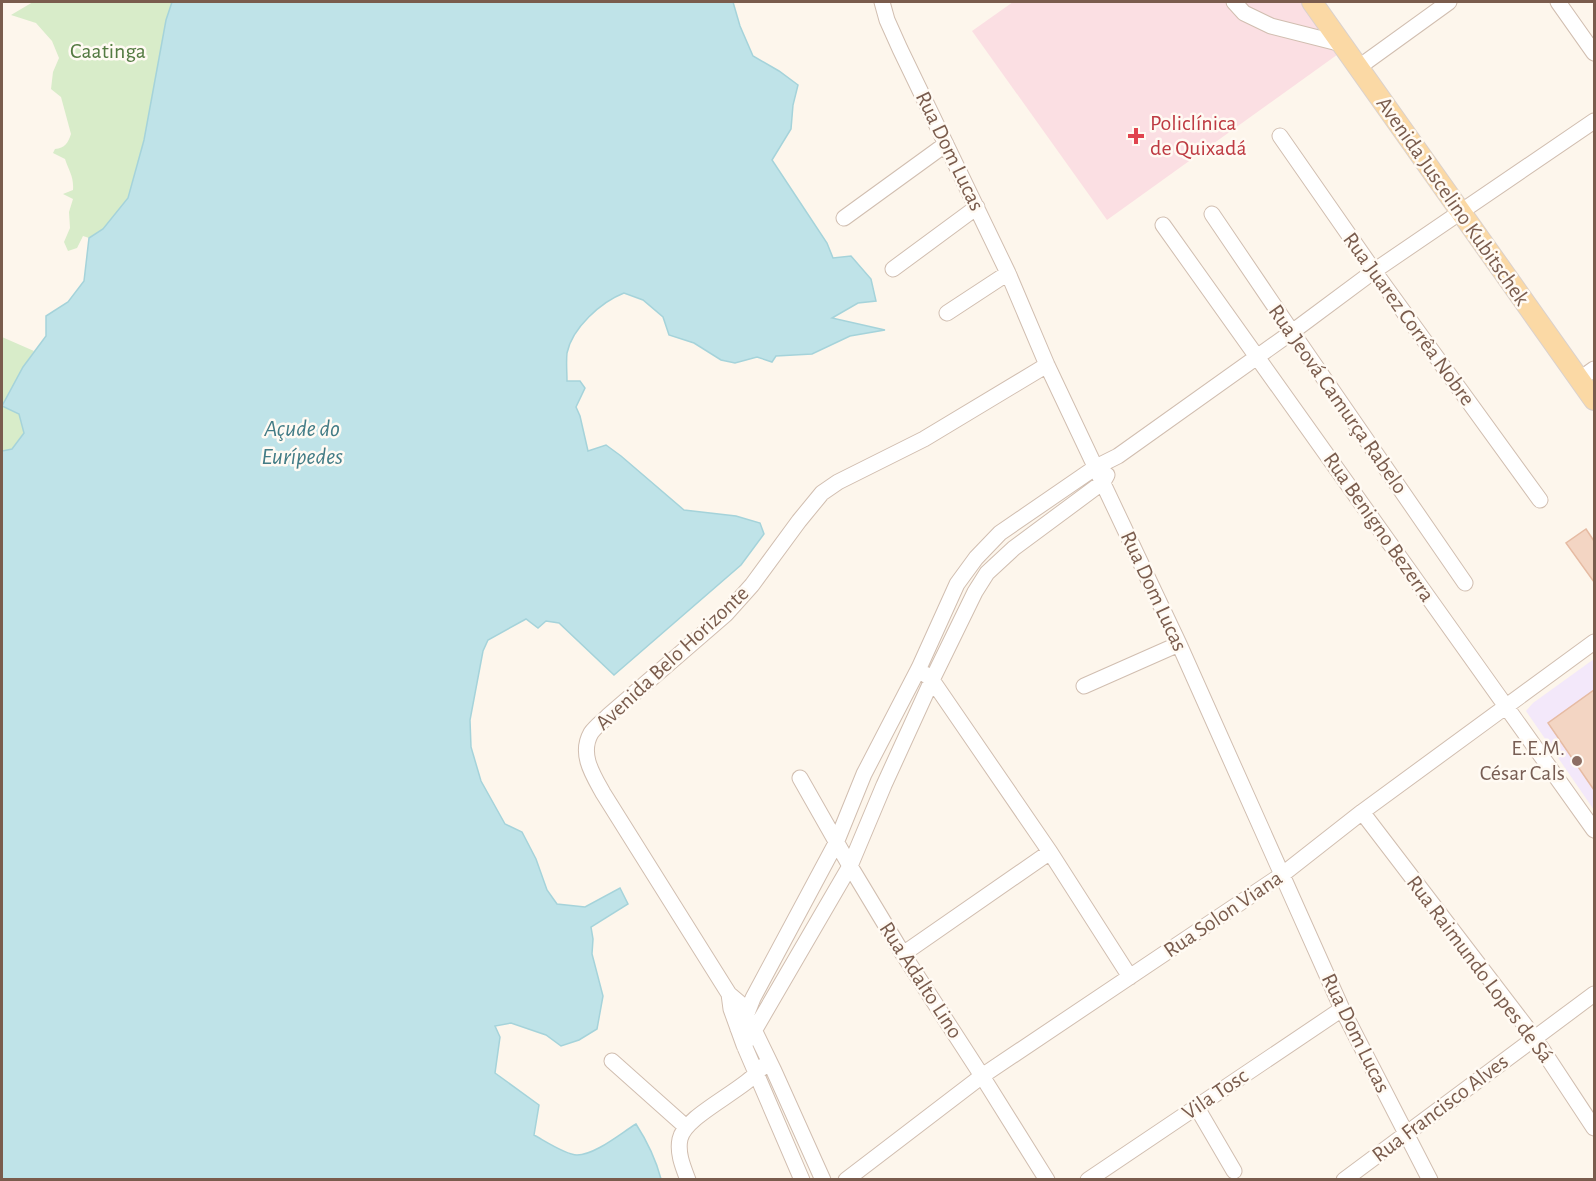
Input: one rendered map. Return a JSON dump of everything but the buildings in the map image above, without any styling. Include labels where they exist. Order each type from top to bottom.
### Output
[{"type":"main road","name":"Avenida Juscelino Kubitschek","points":[[1312,2],[1461,212],[1587,374],[1594,400]]},
{"type":"street","name":"Rua Dom Lucas","points":[[882,2],[900,49],[1008,273],[1047,365],[1179,644],[1342,1009],[1430,1179]]},
{"type":"street","points":[[1234,2],[1245,13],[1271,26],[1342,44]]},
{"type":"street","points":[[1359,68],[1449,2]]},
{"type":"street","points":[[1558,2],[1594,53]]},
{"type":"street","points":[[738,1029],[747,1016],[753,998],[836,843],[864,774],[919,668],[957,584],[976,558],[1000,534],[1096,467],[1118,456],[1374,271],[1594,122]]},
{"type":"street","name":"Rua Juarez Corrêa Nobre","points":[[1280,136],[1374,271],[1540,500]]},
{"type":"street","points":[[844,218],[946,144]]},
{"type":"street","points":[[893,269],[977,207]]},
{"type":"street","name":"Rua Jeová Camurça Rabelo","points":[[1212,214],[1465,583]]},
{"type":"street","name":"Rua Benigno Bezerra","points":[[1163,225],[1594,830]]},
{"type":"street","points":[[947,313],[1008,273]]},
{"type":"street","name":"Avenida Belo Horizonte","points":[[729,994],[603,793],[586,756],[591,733],[726,614],[752,585],[822,493],[838,482],[924,439],[1047,365]]},
{"type":"street","points":[[744,1045],[850,866],[932,680],[975,592],[987,573],[1014,548],[1103,482],[1118,456]]},
{"type":"street","points":[[976,558],[987,573]]},
{"type":"street","name":"Rua Solon Viana","points":[[846,1179],[982,1076],[1283,874],[1362,812],[1594,642]]},
{"type":"street","points":[[1084,686],[1179,644]]},
{"type":"street","points":[[919,668],[932,680],[1050,852],[1130,977]]},
{"type":"street","points":[[864,774],[884,786]]},
{"type":"street","name":"Rua Adalto Lino","points":[[800,778],[903,954],[1047,1179]]},
{"type":"street","name":"Rua Raimundo Lopes de Sá","points":[[1362,812],[1534,1038],[1594,1128]]},
{"type":"street","points":[[903,954],[1050,852]]},
{"type":"street","points":[[729,994],[742,1005],[823,1179]]},
{"type":"street","points":[[729,994],[731,1009],[744,1045],[802,1179]]},
{"type":"street","name":"Rua Francisco Alves","points":[[1344,1179],[1594,994]]},
{"type":"street","name":"Vila Tosc","points":[[1088,1179],[1342,1009]]},
{"type":"street","points":[[688,1179],[680,1158],[679,1147],[680,1136],[686,1127],[697,1116],[757,1074],[768,1059]]},
{"type":"street","points":[[612,1061],[686,1127]]},
{"type":"street","points":[[1196,1106],[1234,1171]]},
{"type":"shaded area","name":"Policlínica de Quixadá","points":[[1013,2],[1305,2],[1341,52],[1107,220],[972,31]]},
{"type":"shaded area","name":"E.E.M. César Cals","points":[[1594,659],[1594,810],[1526,711],[1533,703]]},
{"type":"green space","name":"Caatinga","points":[[33,2],[172,2],[166,20],[144,140],[128,198],[103,229],[89,238],[83,236],[77,248],[68,251],[64,242],[70,228],[69,212],[73,199],[63,194],[73,190],[73,181],[65,159],[53,153],[55,149],[66,144],[71,134],[61,97],[51,89],[53,72],[59,58],[52,41],[36,23],[11,15]]},
{"type":"green space","points":[[2,337],[34,351],[2,406]]},
{"type":"green space","points":[[2,406],[19,413],[24,433],[12,449],[2,451]]},
{"type":"water","name":"Açude do Eurípedes","points":[[172,2],[733,2],[753,56],[798,85],[791,129],[772,160],[827,243],[833,258],[851,256],[871,279],[876,301],[858,303],[832,318],[885,330],[850,336],[812,354],[776,356],[772,362],[757,357],[735,363],[721,360],[694,343],[669,335],[663,317],[643,300],[624,293],[597,309],[581,325],[567,353],[567,381],[580,381],[585,388],[576,407],[588,451],[606,445],[684,510],[736,516],[760,523],[764,534],[741,565],[614,675],[559,623],[546,621],[538,628],[526,619],[488,640],[483,651],[470,720],[471,747],[481,781],[505,824],[522,832],[536,859],[547,890],[557,904],[585,907],[620,888],[628,904],[591,927],[592,954],[603,996],[597,1029],[579,1040],[561,1046],[546,1035],[511,1023],[495,1026],[500,1037],[495,1073],[539,1105],[534,1135],[567,1153],[577,1155],[592,1151],[636,1124],[651,1151],[661,1179],[2,1179],[2,451],[12,449],[24,433],[19,414],[2,406],[23,367],[46,336],[46,316],[68,302],[84,281],[89,238],[103,229],[128,198],[144,140],[166,20]]},
{"type":"place","name":"Policlínica de Quixadá","points":[[1136,136]]},
{"type":"place","name":"E.E.M. César Cals","points":[[1577,761]]}]
